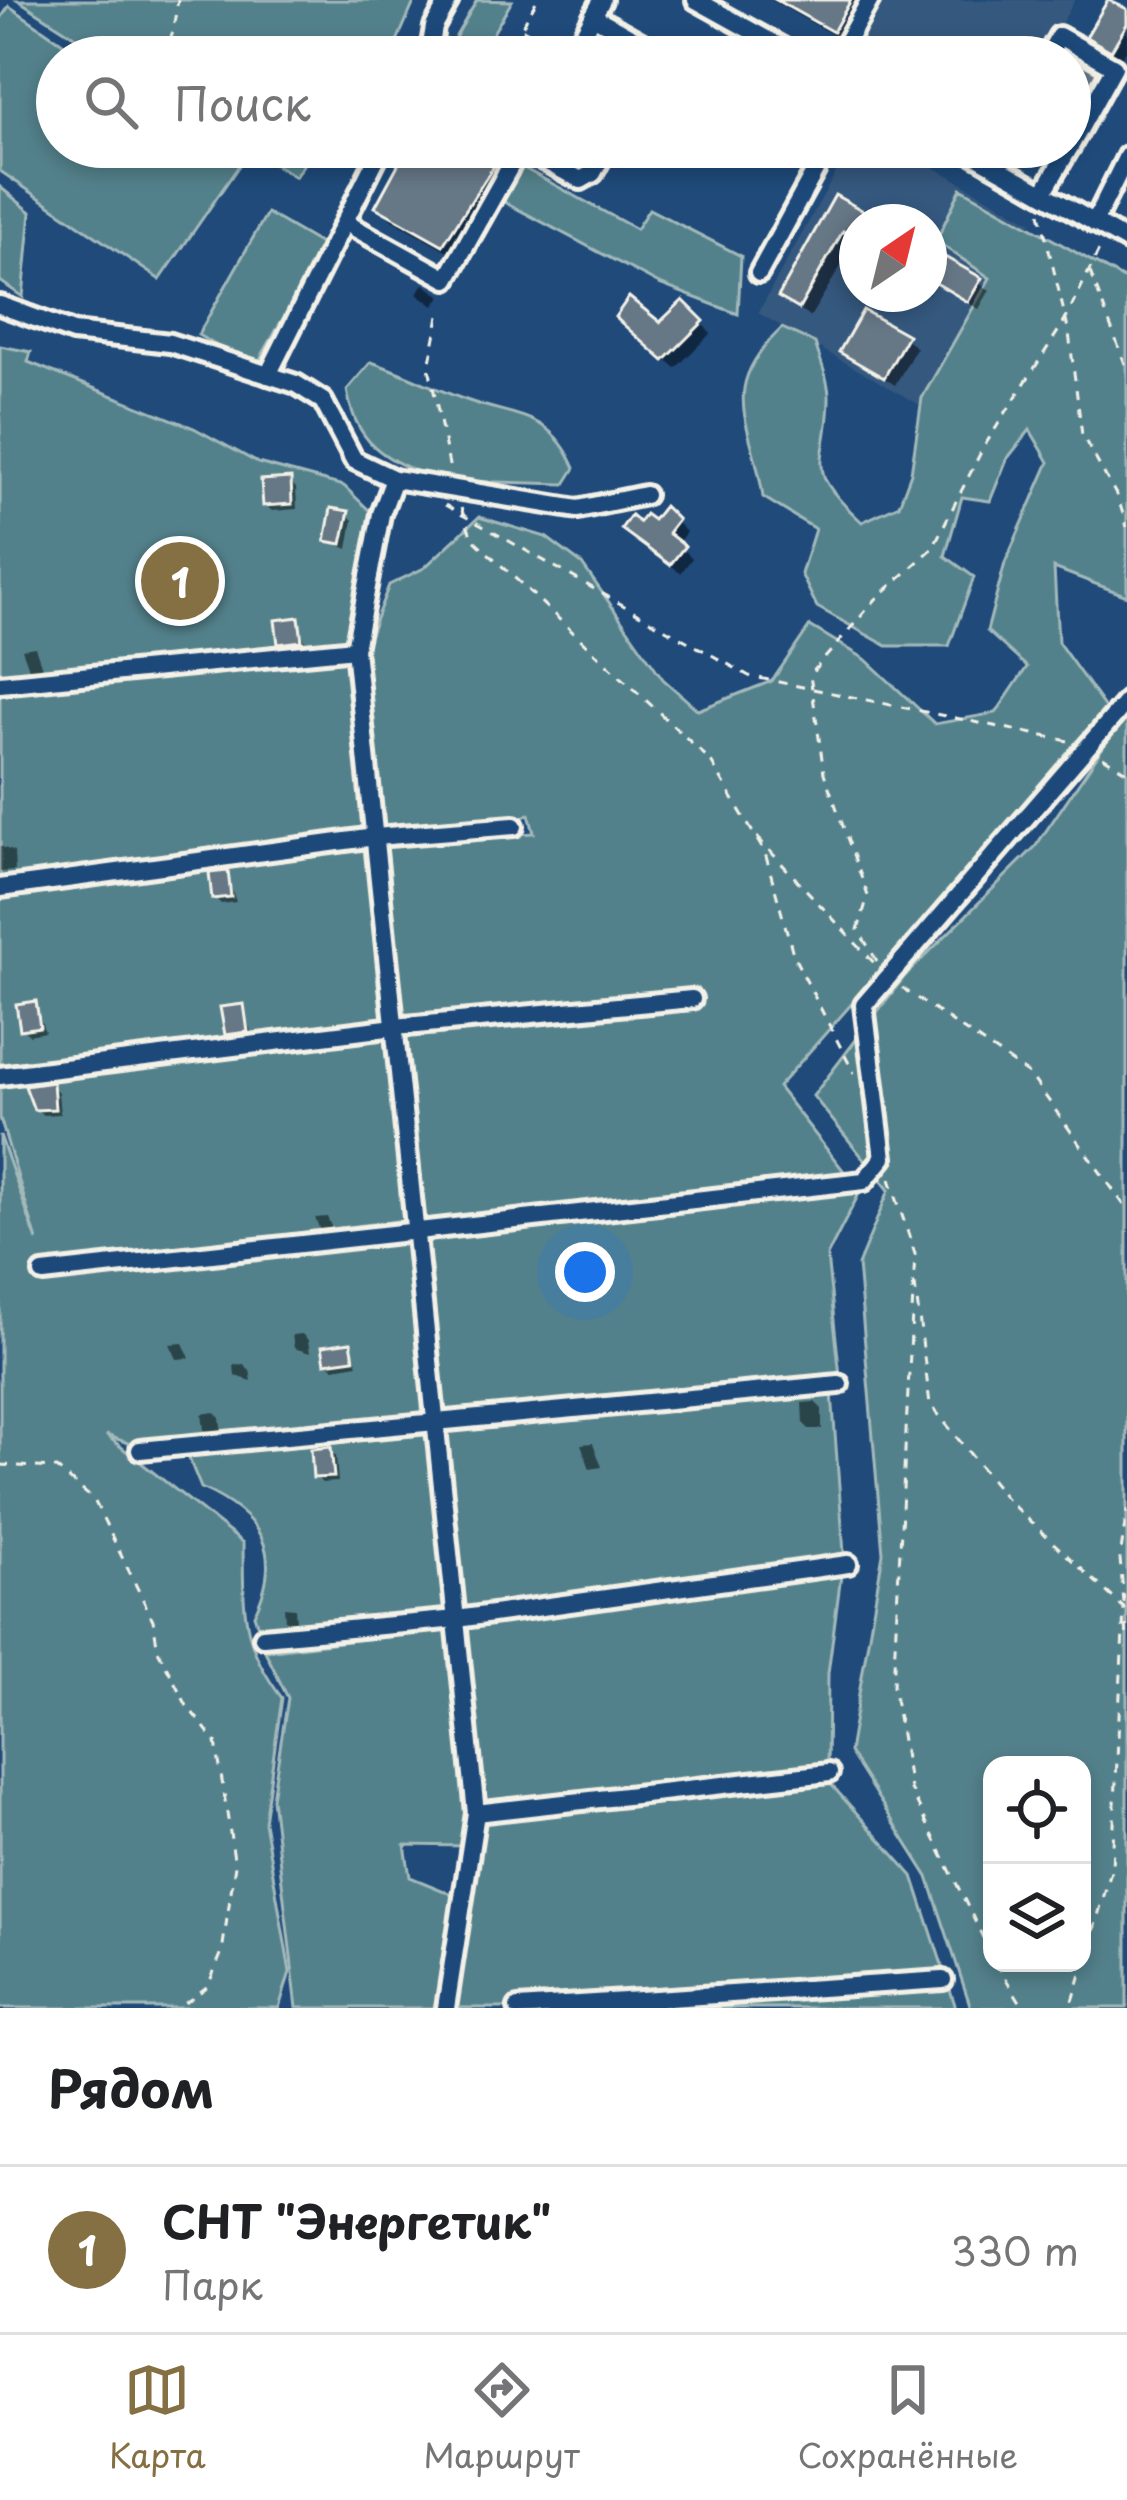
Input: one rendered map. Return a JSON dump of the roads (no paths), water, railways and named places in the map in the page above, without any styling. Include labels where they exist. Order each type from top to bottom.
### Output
[{"type":"street","points":[[433,36],[449,0]]},
{"type":"street","points":[[696,0],[761,36]]},
{"type":"street","points":[[850,36],[870,0]]},
{"type":"street","points":[[582,36],[598,8],[635,36]]},
{"type":"street","points":[[1091,54],[1114,67],[1091,109]]},
{"type":"street","points":[[1094,223],[1127,156]]},
{"type":"street","points":[[268,375],[372,168]]},
{"type":"street","points":[[346,223],[447,279],[508,168]]},
{"type":"street","points":[[560,168],[581,179],[596,168]]},
{"type":"street","points":[[758,273],[816,168]]},
{"type":"street","points":[[1010,168],[1127,242]]},
{"type":"street","points":[[1039,190],[1055,168]]},
{"type":"street","points":[[0,304],[73,332],[170,343],[310,390],[323,401],[354,460],[394,479],[578,509],[645,495]]},
{"type":"street","points":[[394,479],[381,514],[355,650],[411,1228],[476,1813],[452,2006]]},
{"type":"street","points":[[0,684],[345,646],[355,650]]},
{"type":"street","points":[[43,1273],[411,1228],[864,1181],[883,1158],[864,1005],[1059,784],[1085,744],[1127,701]]},
{"type":"street","points":[[0,888],[375,837],[514,826]]},
{"type":"street","points":[[0,1076],[395,1027],[692,999]]},
{"type":"street","points":[[140,1450],[839,1384]]},
{"type":"street","points":[[263,1637],[457,1619],[848,1564]]},
{"type":"street","points":[[476,1813],[829,1773]]},
{"type":"street","points":[[518,2008],[944,1980]]},
{"type":"place","name":"СНТ \"Энергетик\"","points":[[180,581]]}]
